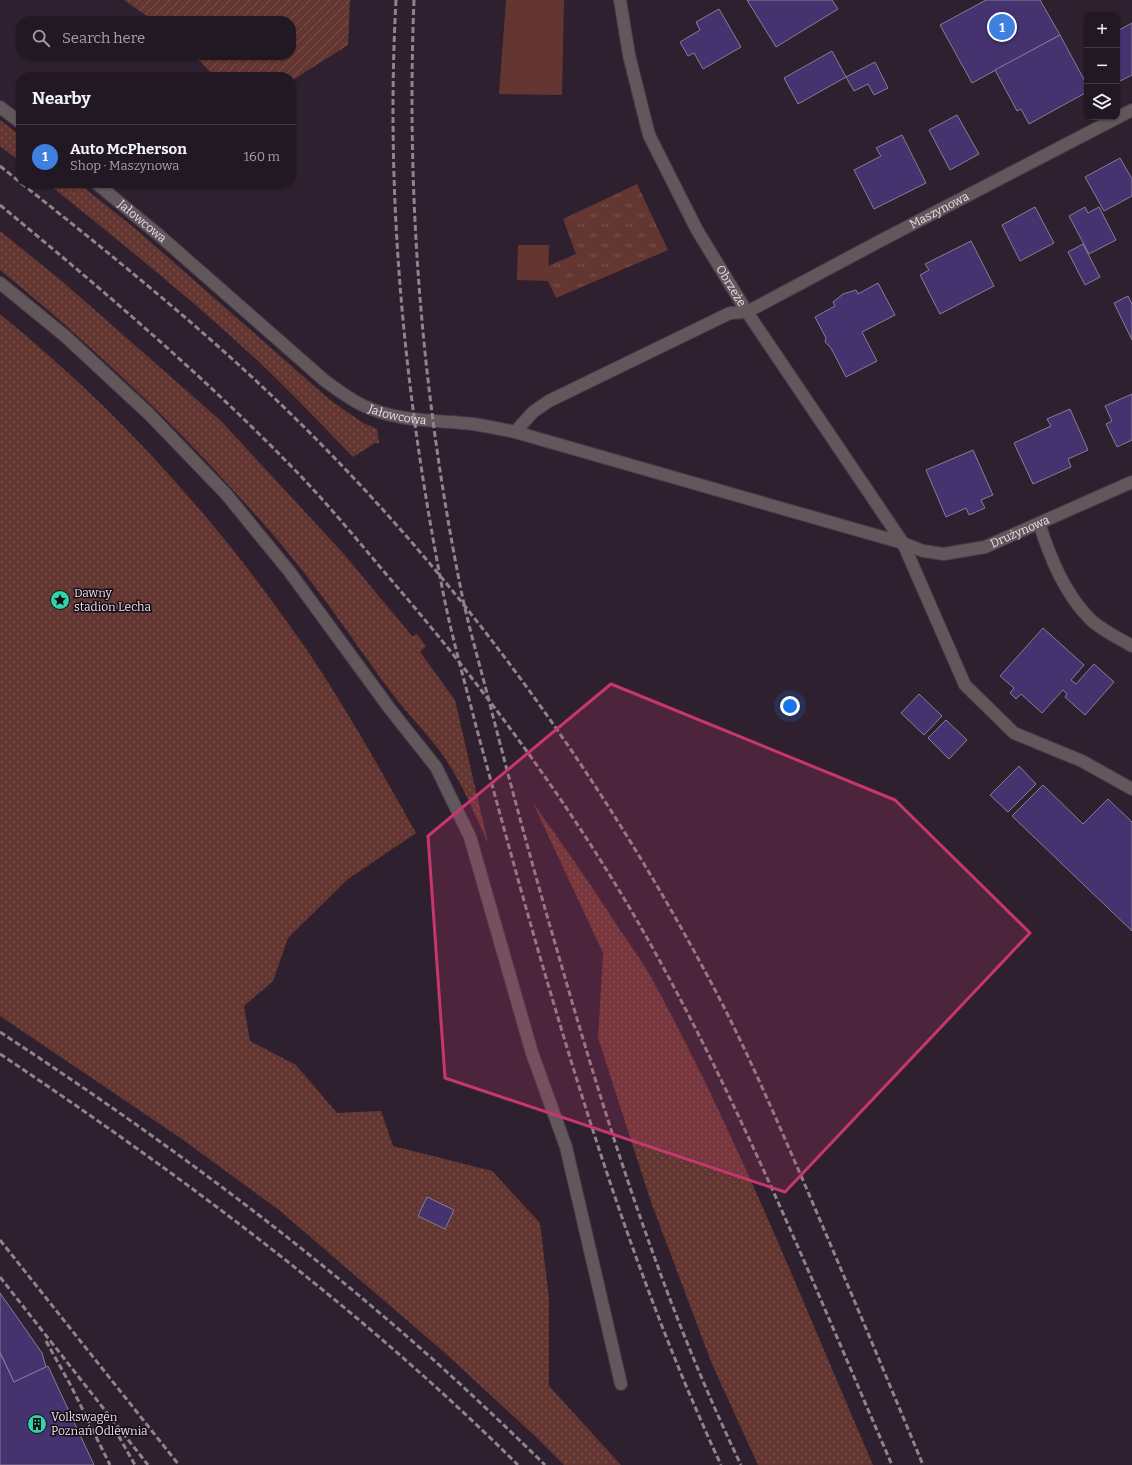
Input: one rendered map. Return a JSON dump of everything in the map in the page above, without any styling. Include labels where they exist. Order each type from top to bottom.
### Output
[{"type":"street","name":"Obrzeże","points":[[620,0],[629,55],[649,135],[697,230],[747,312],[903,543],[965,685],[1014,733],[1082,761],[1132,789]]},
{"type":"street","points":[[0,107],[16,119]]},
{"type":"street","name":"Maszynowa","points":[[747,312],[1132,110]]},
{"type":"street","name":"Jałowcowa","points":[[102,188],[160,236],[324,380],[345,395],[363,405],[393,415],[450,424],[473,424],[515,432],[903,543]]},
{"type":"street","points":[[0,283],[65,336],[149,414],[226,494],[289,571],[390,709],[436,768],[470,837],[532,1053],[566,1147],[621,1384]]},
{"type":"street","points":[[515,432],[533,412],[549,401],[730,313],[747,312]]},
{"type":"street","name":"Drużynowa","points":[[903,543],[923,551],[944,554],[985,547],[1132,482]]},
{"type":"street","points":[[1039,523],[1049,552],[1069,592],[1091,619],[1132,646]]},
{"type":"highlighted area","points":[[611,684],[895,800],[1030,933],[785,1192],[445,1078],[428,836]]},
{"type":"green space","points":[[124,0],[350,0],[348,45],[296,78],[296,72],[210,72],[199,60],[296,60],[296,16],[147,16]]},
{"type":"green space","points":[[506,0],[564,0],[562,95],[499,94]]},
{"type":"green space","points":[[0,120],[16,132],[16,158],[0,146]]},
{"type":"green space","points":[[637,184],[668,250],[556,298],[548,281],[548,266],[576,254],[563,219]]},
{"type":"green space","points":[[53,188],[84,188],[137,230],[330,400],[363,423],[377,429],[379,443],[375,443],[353,457],[259,362],[155,271]]},
{"type":"green space","points":[[0,231],[63,282],[221,421],[343,553],[412,636],[417,634],[426,646],[420,652],[455,700],[488,843],[463,789],[445,758],[431,739],[392,694],[298,565],[253,512],[185,438],[75,334],[0,270]]},
{"type":"green space","points":[[518,245],[549,245],[548,281],[517,280]]},
{"type":"green space","points":[[0,314],[88,391],[129,432],[208,519],[280,611],[327,680],[416,833],[348,879],[288,938],[273,981],[244,1006],[250,1041],[296,1065],[337,1113],[381,1111],[393,1146],[492,1171],[540,1223],[549,1299],[549,1386],[621,1465],[564,1465],[445,1353],[279,1210],[182,1139],[0,1016]]},
{"type":"green space","points":[[533,803],[589,882],[644,965],[682,1036],[712,1096],[768,1218],[873,1465],[758,1465],[712,1364],[651,1202],[598,1038],[603,953]]},
{"type":"building","points":[[747,0],[832,0],[838,9],[776,47]]},
{"type":"building","points":[[986,0],[1040,0],[1060,35],[972,83],[940,25]]},
{"type":"building","points":[[719,9],[741,47],[703,69],[694,53],[688,56],[680,42],[700,30],[696,22]]},
{"type":"building","points":[[1132,23],[1132,75],[1120,81],[1120,48],[1120,29]]},
{"type":"building","points":[[1060,35],[1084,79],[1084,94],[1029,124],[1021,109],[1017,111],[995,70]]},
{"type":"building","points":[[832,51],[846,77],[798,104],[784,78]]},
{"type":"building","points":[[875,62],[888,88],[874,95],[868,84],[854,91],[846,77]]},
{"type":"building","points":[[957,115],[979,154],[950,170],[929,130]]},
{"type":"building","points":[[902,135],[926,183],[874,209],[854,170],[881,156],[876,148]]},
{"type":"building","points":[[1120,158],[1132,179],[1132,196],[1104,211],[1085,177]]},
{"type":"building","points":[[1035,207],[1054,243],[1020,261],[1002,225]]},
{"type":"building","points":[[1085,207],[1088,213],[1099,207],[1116,240],[1089,254],[1069,216]]},
{"type":"building","points":[[971,241],[994,286],[940,314],[920,275],[929,270],[925,264]]},
{"type":"building","points":[[1083,244],[1100,277],[1085,285],[1068,252]]},
{"type":"building","points":[[878,283],[895,315],[862,332],[877,361],[846,377],[831,348],[825,342],[826,338],[815,317],[835,306],[833,302],[843,294],[856,290],[858,294]]},
{"type":"building","points":[[1128,296],[1132,304],[1132,340],[1114,303]]},
{"type":"building","points":[[1132,394],[1132,440],[1117,447],[1106,424],[1112,421],[1105,406]]},
{"type":"building","points":[[1070,409],[1088,450],[1068,459],[1071,467],[1033,484],[1014,443],[1051,426],[1047,419]]},
{"type":"building","points":[[973,450],[993,495],[981,500],[985,508],[969,515],[966,508],[946,517],[926,470]]},
{"type":"building","points":[[1043,628],[1084,665],[1071,680],[1076,684],[1094,664],[1114,682],[1085,715],[1065,697],[1067,694],[1063,690],[1042,713],[1021,694],[1016,699],[1010,693],[1014,688],[1000,676]]},
{"type":"building","points":[[919,694],[942,716],[924,735],[901,713]]},
{"type":"building","points":[[946,720],[967,740],[949,759],[928,738]]},
{"type":"building","points":[[1019,766],[1036,784],[1008,812],[990,795]]},
{"type":"building","points":[[1043,785],[1083,824],[1108,799],[1132,822],[1132,931],[1012,816]]},
{"type":"building","points":[[427,1197],[454,1210],[445,1229],[418,1216]]},
{"type":"building","points":[[0,1293],[42,1353],[46,1367],[14,1382],[0,1352]]},
{"type":"building","name":"Volkswagen Poznań Odlewnia","points":[[0,1353],[14,1382],[48,1366],[94,1465],[0,1465]]},
{"type":"railway","points":[[396,0],[393,75],[393,150],[401,300],[418,449],[430,523],[455,647],[530,923],[557,1016],[598,1146],[667,1339],[721,1465]]},
{"type":"railway","points":[[414,0],[412,148],[420,296],[436,443],[447,517],[461,590],[473,642],[539,886],[616,1146],[661,1276],[686,1340],[712,1403],[741,1465]]},
{"type":"railway","points":[[0,166],[16,179]]},
{"type":"railway","points":[[27,188],[167,302],[238,364],[306,429],[365,490],[421,553],[475,619],[575,756],[622,828],[666,901],[734,1027],[850,1290],[923,1465]]},
{"type":"railway","points":[[0,205],[111,298],[183,362],[300,475],[338,517],[462,666],[499,714],[569,811],[633,913],[662,965],[725,1087],[783,1212],[892,1465]]},
{"type":"railway","points":[[0,1032],[189,1162],[325,1267],[414,1343],[545,1465]]},
{"type":"railway","points":[[0,1054],[136,1148],[269,1247],[397,1352],[518,1465]]},
{"type":"railway","points":[[0,1240],[179,1465]]},
{"type":"railway","points":[[0,1277],[148,1465]]},
{"type":"railway","points":[[46,1341],[71,1386],[110,1465]]},
{"type":"railway","points":[[114,1428],[135,1465]]},
{"type":"place","name":"Auto McPherson","points":[[1002,27]]},
{"type":"place","name":"Dawny stadion Lecha","points":[[60,600]]},
{"type":"place","name":"Volkswagen Poznań Odlewnia","points":[[37,1424]]}]
